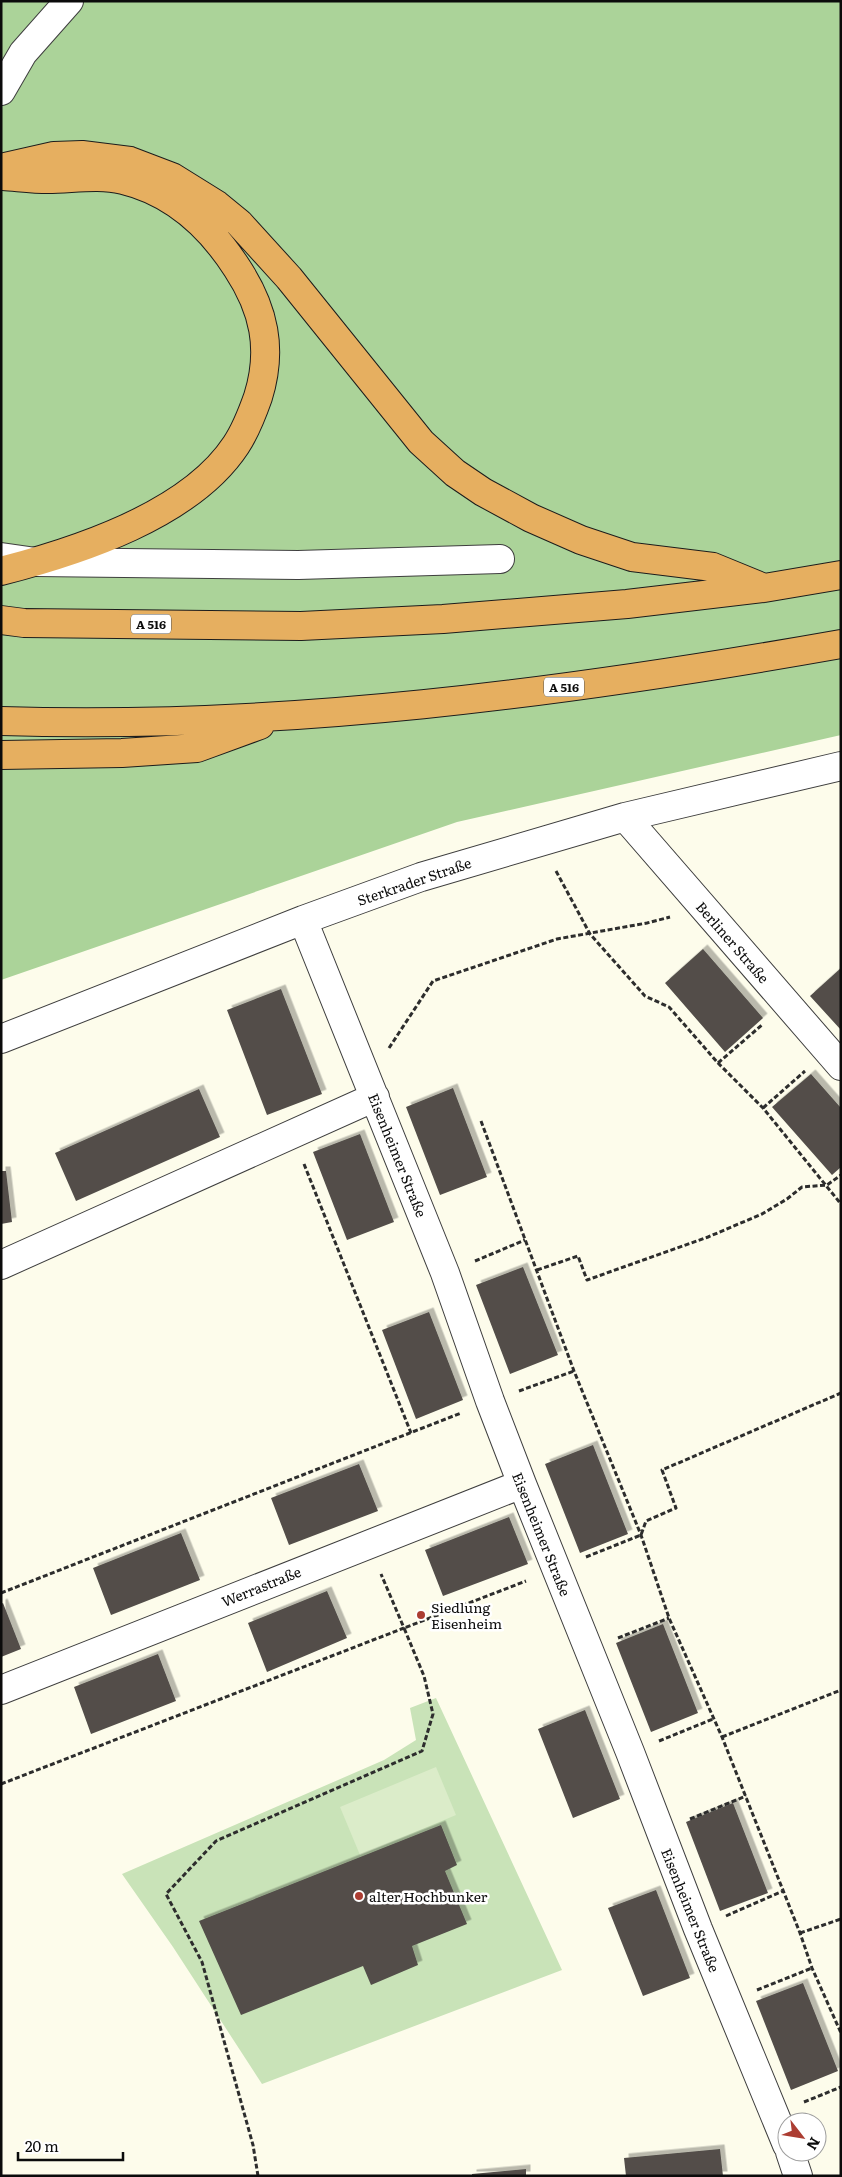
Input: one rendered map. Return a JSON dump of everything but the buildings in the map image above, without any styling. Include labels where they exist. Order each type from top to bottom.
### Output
[{"type":"highway","points":[[1,168],[54,156],[82,155],[130,161],[172,177],[217,205],[239,223],[289,278],[421,442],[455,473],[476,488],[531,518],[605,549],[640,558],[713,567],[764,588]]},
{"type":"highway","points":[[1,176],[122,180],[151,189],[178,204],[202,223],[229,255],[244,279],[258,305],[264,334],[265,363],[262,386],[254,408],[236,445],[211,474],[189,492],[152,515],[79,549],[1,571]]},
{"type":"highway","name":"A 516","points":[[1,620],[24,623],[300,626],[442,618],[627,604],[764,588],[841,575]]},
{"type":"highway","name":"A 516","points":[[1,722],[153,722],[285,716],[399,707],[510,694],[739,662],[841,644]]},
{"type":"highway","points":[[1,755],[122,753],[197,748],[285,716]]},
{"type":"street","points":[[1,91],[23,53],[68,1]]},
{"type":"street","points":[[1,557],[36,562],[298,565],[500,559]]},
{"type":"street","name":"Sterkrader Straße","points":[[1,1039],[304,920],[421,877],[625,817],[841,766]]},
{"type":"street","name":"Berliner Straße","points":[[625,817],[834,1058]]},
{"type":"street","name":"Eisenheimer Straße","points":[[304,920],[445,1274],[522,1484],[630,1752],[698,1928],[777,2118]]},
{"type":"street","points":[[1,1265],[292,1136],[372,1088]]},
{"type":"street","name":"Werrastraße","points":[[1,1690],[522,1484]]},
{"type":"street","points":[[793,2162],[798,2176]]},
{"type":"path","points":[[542,841],[570,900],[590,934],[645,996],[668,1007],[718,1063],[764,1108],[841,1204]]},
{"type":"path","points":[[372,1088],[433,981],[557,939],[647,924],[703,907]]},
{"type":"path","points":[[718,1063],[786,1004]]},
{"type":"path","points":[[764,1108],[834,1058]]},
{"type":"path","points":[[480,1121],[574,1370],[641,1535],[669,1618],[722,1737],[784,1891],[812,1968],[841,2033]]},
{"type":"path","points":[[292,1136],[411,1433]]},
{"type":"path","points":[[537,1270],[578,1256],[587,1280],[717,1233],[762,1214],[787,1199],[802,1187],[826,1185],[841,1175]]},
{"type":"path","points":[[445,1274],[525,1240]]},
{"type":"path","points":[[1,1593],[490,1401],[574,1370]]},
{"type":"path","points":[[1,1784],[641,1535],[646,1521],[676,1508],[662,1470],[841,1393]]},
{"type":"path","points":[[258,2176],[253,2145],[202,1962],[166,1894],[216,1842],[422,1751],[433,1714],[424,1676],[368,1544]]},
{"type":"path","points":[[588,1649],[669,1618]]},
{"type":"path","points":[[722,1737],[841,1690]]},
{"type":"path","points":[[630,1752],[713,1719]]},
{"type":"path","points":[[660,1831],[746,1796]]},
{"type":"path","points":[[698,1928],[784,1891]]},
{"type":"path","points":[[800,1933],[841,1919]]},
{"type":"path","points":[[728,2002],[812,1968]]},
{"type":"path","points":[[775,2113],[841,2087]]},
{"type":"green space","points":[[1,1],[841,1],[841,735],[457,822],[1,980]]},
{"type":"green space","points":[[436,1698],[562,1970],[262,2084],[173,1947],[122,1874],[384,1760],[416,1740],[410,1708]]},
{"type":"green space","points":[[436,1767],[456,1815],[360,1855],[340,1807]]},
{"type":"place","name":"Siedlung Eisenheim","points":[[421,1615]]},
{"type":"place","name":"alter Hochbunker","points":[[359,1896]]}]
